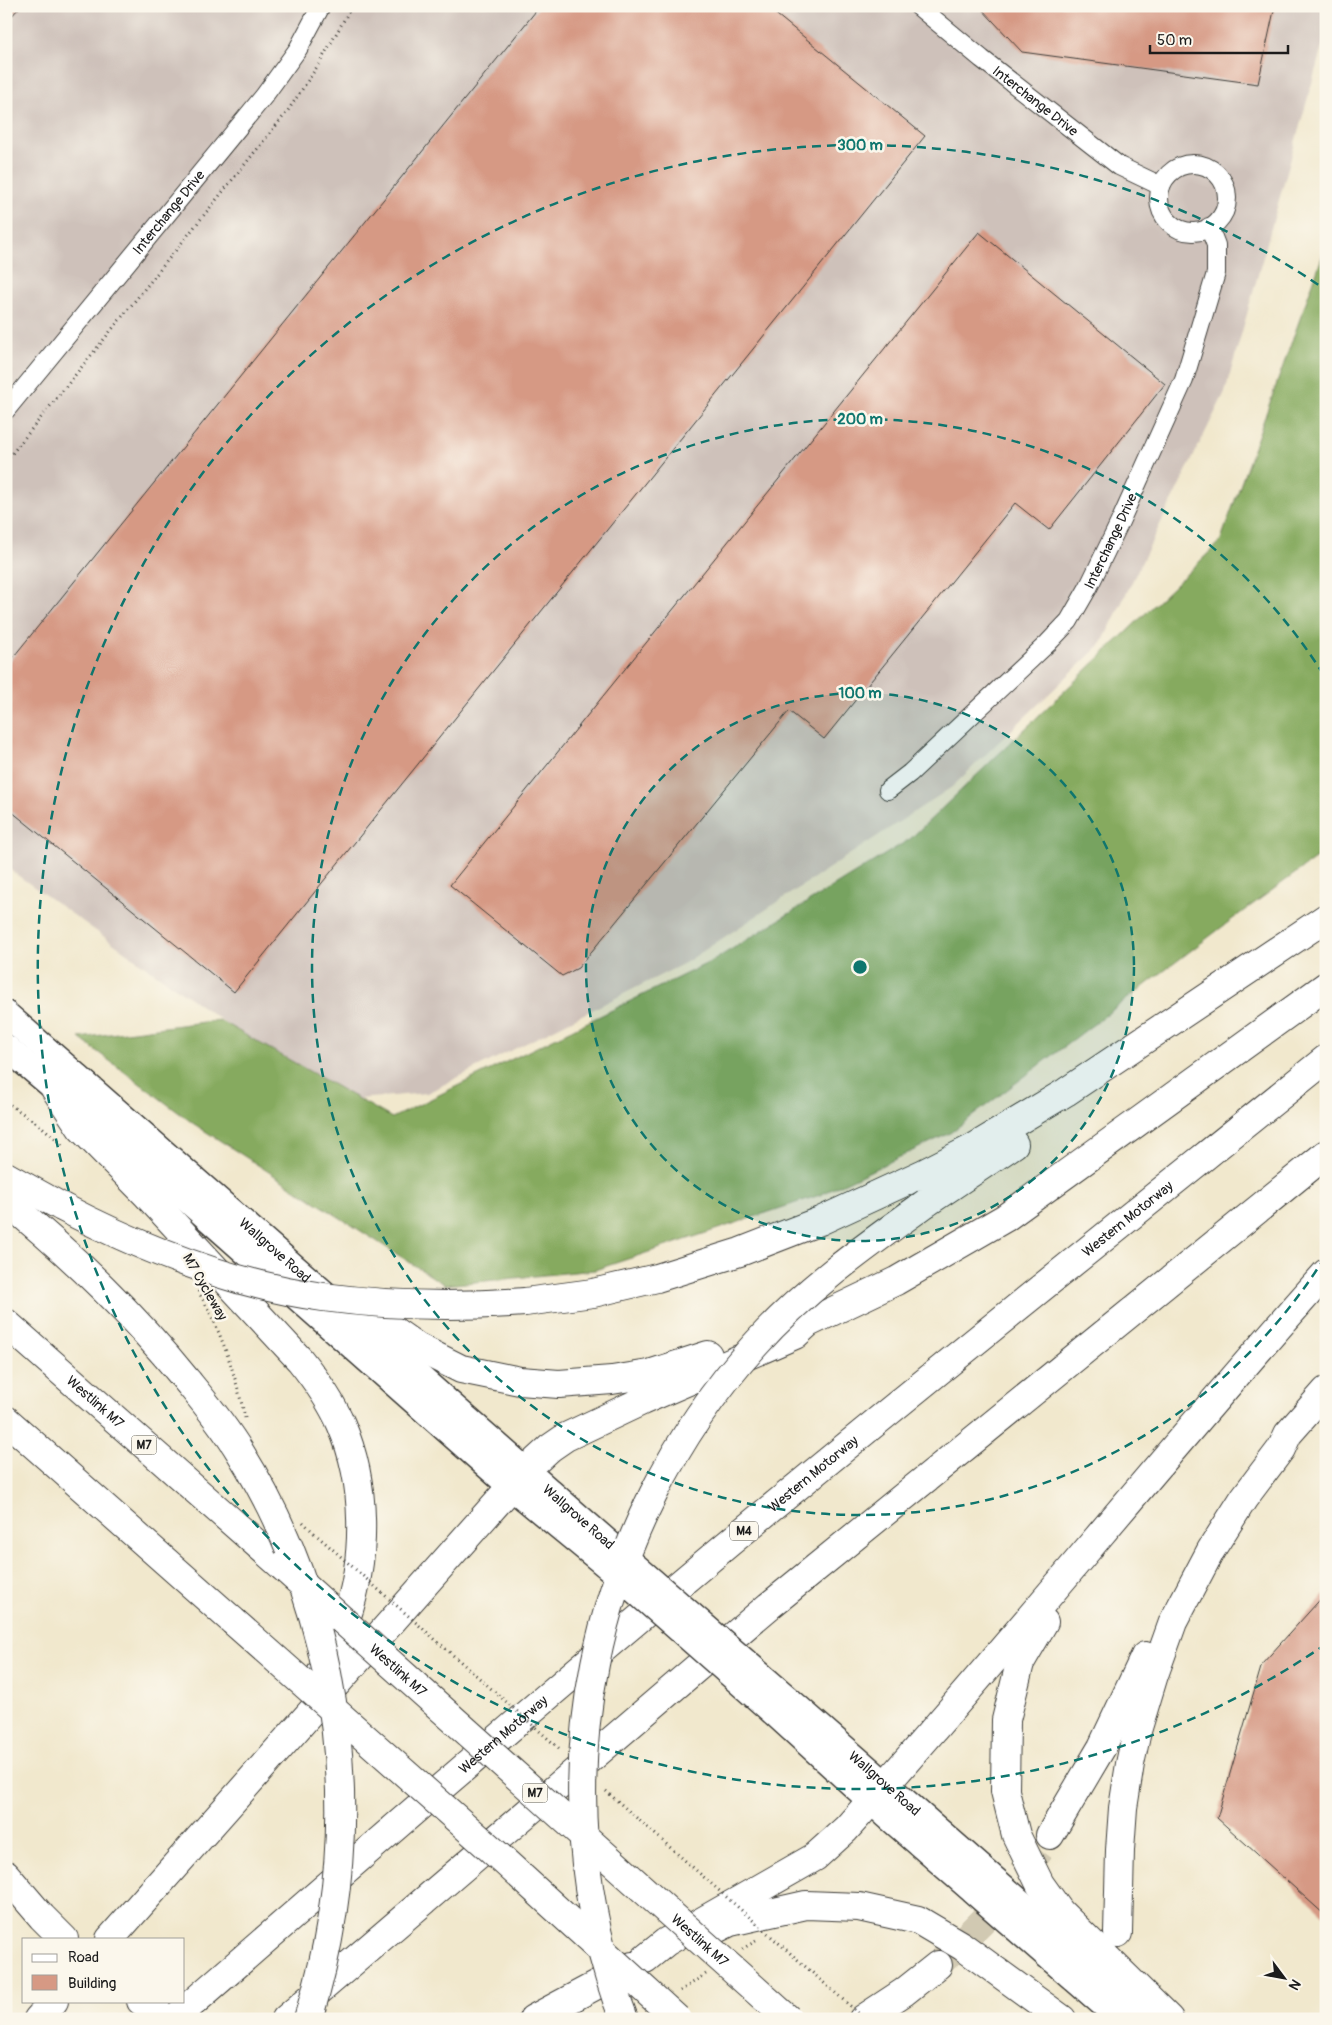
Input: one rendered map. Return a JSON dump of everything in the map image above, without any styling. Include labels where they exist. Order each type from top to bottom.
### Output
[{"type":"highway","points":[[6,1176],[126,1239],[179,1260],[264,1285],[322,1297],[389,1304],[456,1306],[525,1302],[593,1293],[639,1282],[731,1255],[820,1221],[916,1177],[973,1148],[1066,1092],[1326,918]]},
{"type":"highway","points":[[624,2019],[608,1975],[592,1906],[585,1854],[582,1790],[585,1721],[595,1660],[616,1581],[640,1520],[669,1462],[709,1401],[755,1344],[807,1293],[845,1262],[926,1203],[1326,936]]},
{"type":"highway","points":[[111,1938],[519,1479],[550,1448],[566,1437],[642,1401],[796,1335],[808,1323],[896,1281],[1005,1218],[1326,986]]},
{"type":"highway","name":"Western Motorway","points":[[174,2019],[364,1852],[732,1541],[1024,1301],[1326,1059]]},
{"type":"highway","points":[[55,1089],[81,1128],[147,1195],[300,1360],[316,1380],[342,1424],[358,1488],[360,1517],[359,1560],[346,1619],[335,1648],[314,1685],[307,1718]]},
{"type":"highway","points":[[286,2019],[769,1606],[1326,1154]]},
{"type":"highway","points":[[6,1201],[79,1264],[117,1300],[158,1345],[213,1412],[240,1452],[267,1499],[290,1551],[305,1592],[320,1643],[332,1699],[341,1786],[341,1828],[337,1887],[321,1975],[308,2019]]},
{"type":"highway","points":[[645,1959],[666,1942],[815,1857],[846,1829],[1045,1600],[1213,1401],[1326,1273]]},
{"type":"highway","points":[[360,1324],[386,1326],[417,1347],[461,1369],[520,1381],[559,1384],[612,1380],[649,1374],[726,1349],[794,1322],[808,1323]]},
{"type":"highway","name":"Westlink M7","points":[[6,1323],[282,1566],[788,2019]]},
{"type":"highway","points":[[1118,1933],[1119,1859],[1123,1808],[1138,1730],[1154,1675],[1173,1622],[1211,1550],[1244,1498],[1281,1449],[1288,1434],[1326,1390]]},
{"type":"highway","points":[[6,1420],[484,1844],[675,2007]]},
{"type":"highway","points":[[1050,1835],[1102,1747],[1177,1588],[1198,1549],[1229,1501],[1259,1460],[1274,1442],[1288,1434]]},
{"type":"highway","points":[[1045,1600],[1044,1623],[1020,1663],[1006,1720],[1006,1792],[1016,1835],[1040,1884],[1060,1912],[1169,2019]]},
{"type":"highway","points":[[6,1875],[63,1938]]},
{"type":"highway","points":[[533,2019],[645,1959],[671,1950],[730,1922],[806,1905],[859,1907],[918,1920],[962,1946],[1062,2019]]},
{"type":"highway","points":[[863,2019],[904,1992],[938,1965]]},
{"type":"highway","points":[[38,2019],[53,2002]]},
{"type":"highway","points":[[142,2002],[167,2019]]},
{"type":"main road","name":"Wallgrove Road","points":[[6,1014],[360,1324],[519,1479]]},
{"type":"main road","name":"Wallgrove Road","points":[[6,1047],[613,1559],[878,1793],[1120,2019]]},
{"type":"main road","name":"Wallgrove Road","points":[[878,1793],[1154,2019]]},
{"type":"street","name":"Interchange Drive","points":[[6,410],[264,96],[298,49],[321,6]]},
{"type":"street","name":"Interchange Drive","points":[[918,6],[1119,166],[1161,186]]},
{"type":"street","points":[[1189,164],[1207,167],[1215,172],[1225,187],[1226,206],[1217,222],[1209,228],[1192,232],[1174,227],[1162,213],[1159,204],[1161,186],[1172,171],[1189,164]]},
{"type":"street","name":"Interchange Drive","points":[[888,790],[925,759],[1048,643],[1069,621],[1088,588],[1184,380],[1216,273],[1216,245],[1209,228]]},
{"type":"path","points":[[6,461],[288,112],[319,64],[352,6]]},
{"type":"path","points":[[6,1102],[41,1126],[70,1152]]},
{"type":"path","name":"M7 Cycleway","points":[[194,1285],[215,1324],[227,1352],[246,1422]]},
{"type":"path","points":[[301,1520],[314,1533]]},
{"type":"path","points":[[766,1937],[774,1933]]},
{"type":"path","points":[[735,1953],[758,1940]]},
{"type":"path","points":[[675,2007],[713,1968]]},
{"type":"shaded area","points":[[6,6],[1326,6],[1326,33],[1225,392],[1102,643],[952,787],[685,963],[427,1093],[335,1101],[6,867]]},
{"type":"green space","points":[[1326,246],[1326,851],[1230,921],[950,1133],[820,1195],[595,1270],[445,1285],[194,1124],[79,1038],[219,1020],[392,1118],[714,960],[910,839],[1220,542]]},
{"type":"building","points":[[6,6],[21,6],[6,22]]},
{"type":"building","points":[[540,6],[766,6],[925,136],[234,992],[6,807],[6,666]]},
{"type":"building","points":[[979,6],[1275,6],[1258,84],[1022,52]]},
{"type":"building","points":[[979,232],[1165,384],[1049,530],[1015,503],[824,739],[789,711],[578,968],[562,976],[450,885]]},
{"type":"building","points":[[1326,1593],[1326,1916],[1217,1818],[1262,1664]]},
{"type":"tunnel","points":[[938,1965],[1002,1901],[1050,1835]]}]
